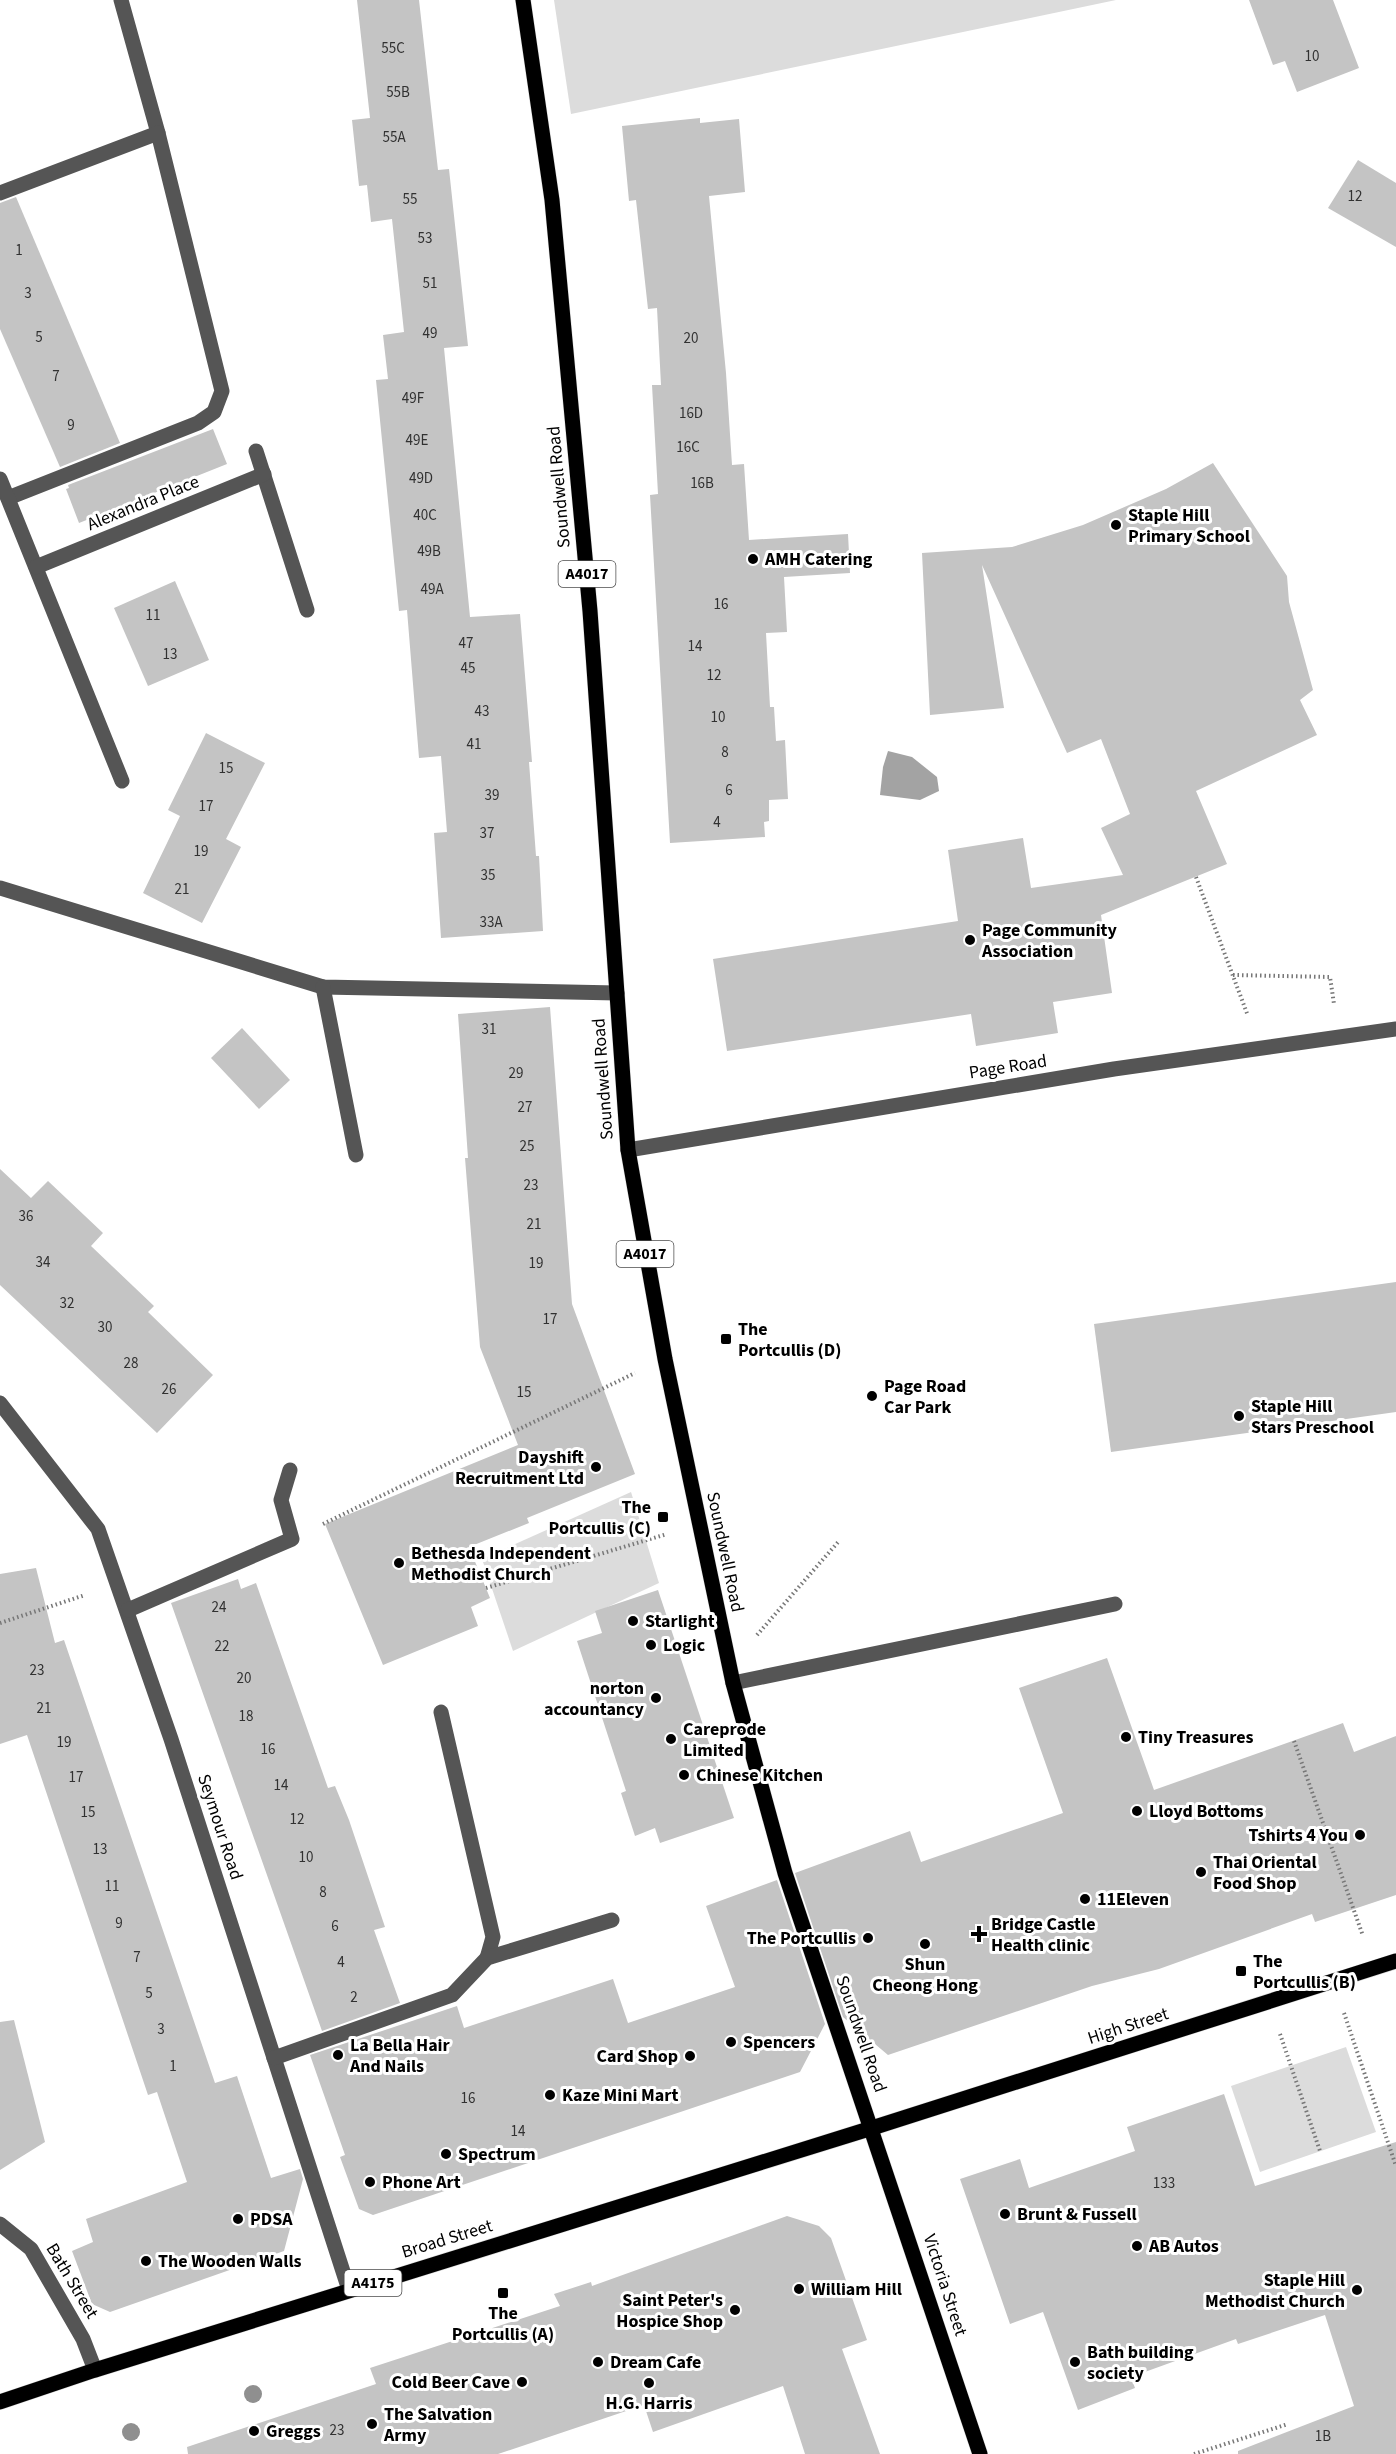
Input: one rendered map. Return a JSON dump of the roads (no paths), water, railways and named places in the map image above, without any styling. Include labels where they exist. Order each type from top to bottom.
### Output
[{"type":"main road","name":"Soundwell Road","points":[[524,0],[554,223],[590,611],[628,1150],[665,1359],[733,1683],[785,1873],[872,2128]]},
{"type":"main road","name":"High Street","points":[[872,2128],[1396,1961]]},
{"type":"main road","name":"Broad Street","points":[[0,2402],[349,2290],[872,2128]]},
{"type":"main road","name":"Victoria Street","points":[[872,2128],[980,2454]]},
{"type":"street","points":[[8,498],[198,423],[214,412],[222,391],[158,133],[121,0]]},
{"type":"street","points":[[0,193],[158,133]]},
{"type":"street","points":[[256,451],[307,610]]},
{"type":"street","name":"Alexandra Place","points":[[36,567],[264,474]]},
{"type":"street","points":[[0,479],[122,781]]},
{"type":"street","points":[[0,888],[323,987],[617,993]]},
{"type":"street","points":[[323,987],[356,1155]]},
{"type":"street","name":"Page Road","points":[[628,1150],[1114,1069],[1396,1029]]},
{"type":"street","name":"Seymour Road","points":[[0,1403],[98,1529],[128,1610],[349,2290]]},
{"type":"street","points":[[128,1610],[292,1539],[281,1500],[291,1470]]},
{"type":"street","points":[[733,1683],[1115,1604]]},
{"type":"street","points":[[274,2058],[452,1995],[486,1958],[493,1938],[441,1712]]},
{"type":"street","points":[[486,1958],[612,1920]]},
{"type":"street","name":"Bath Street","points":[[0,2224],[31,2249],[83,2339],[95,2370]]},
{"type":"place","name":"Staple Hill Primary School","points":[[1116,525]]},
{"type":"place","name":"AMH Catering","points":[[753,559]]},
{"type":"place","name":"Page Community Association","points":[[970,940]]},
{"type":"place","name":"The Portcullis (D)","points":[[726,1339]]},
{"type":"place","name":"Page Road Car Park","points":[[872,1396]]},
{"type":"place","name":"Staple Hill Stars Preschool","points":[[1239,1416]]},
{"type":"place","name":"Dayshift Recruitment Ltd","points":[[596,1467]]},
{"type":"place","name":"The Portcullis (C)","points":[[663,1517]]},
{"type":"place","name":"Bethesda Independent Methodist Church","points":[[399,1563]]},
{"type":"place","name":"Starlight","points":[[633,1621]]},
{"type":"place","name":"Logic","points":[[651,1645]]},
{"type":"place","name":"norton accountancy","points":[[656,1698]]},
{"type":"place","name":"Tiny Treasures","points":[[1126,1737]]},
{"type":"place","name":"Careprode Limited","points":[[671,1739]]},
{"type":"place","name":"Chinese Kitchen","points":[[684,1775]]},
{"type":"place","name":"Lloyd Bottoms","points":[[1137,1811]]},
{"type":"place","name":"Tshirts 4 You","points":[[1360,1835]]},
{"type":"place","name":"Thai Oriental Food Shop","points":[[1201,1872]]},
{"type":"place","name":"11Eleven","points":[[1085,1899]]},
{"type":"place","name":"Bridge Castle Health clinic","points":[[979,1934]]},
{"type":"place","name":"The Portcullis","points":[[868,1938]]},
{"type":"place","name":"Shun Cheong Hong","points":[[925,1944]]},
{"type":"place","name":"The Portcullis (B)","points":[[1241,1971]]},
{"type":"place","name":"Spencers","points":[[731,2042]]},
{"type":"place","name":"La Bella Hair And Nails","points":[[338,2055]]},
{"type":"place","name":"Card Shop","points":[[690,2056]]},
{"type":"place","name":"Kaze Mini Mart","points":[[550,2095]]},
{"type":"place","name":"Spectrum","points":[[446,2154]]},
{"type":"place","name":"Phone Art","points":[[370,2182]]},
{"type":"place","name":"Brunt & Fussell","points":[[1005,2214]]},
{"type":"place","name":"PDSA","points":[[238,2219]]},
{"type":"place","name":"AB Autos","points":[[1137,2246]]},
{"type":"place","name":"The Wooden Walls","points":[[146,2261]]},
{"type":"place","name":"William Hill","points":[[799,2289]]},
{"type":"place","name":"Staple Hill Methodist Church","points":[[1357,2290]]},
{"type":"place","name":"The Portcullis (A)","points":[[503,2293]]},
{"type":"place","name":"Saint Peter's Hospice Shop","points":[[735,2310]]},
{"type":"place","name":"Dream Cafe","points":[[598,2362]]},
{"type":"place","name":"Bath building society","points":[[1075,2362]]},
{"type":"place","name":"Cold Beer Cave","points":[[522,2382]]},
{"type":"place","name":"H.G. Harris","points":[[649,2383]]},
{"type":"place","name":"The Salvation Army","points":[[372,2424]]},
{"type":"place","name":"Greggs","points":[[254,2431]]}]
